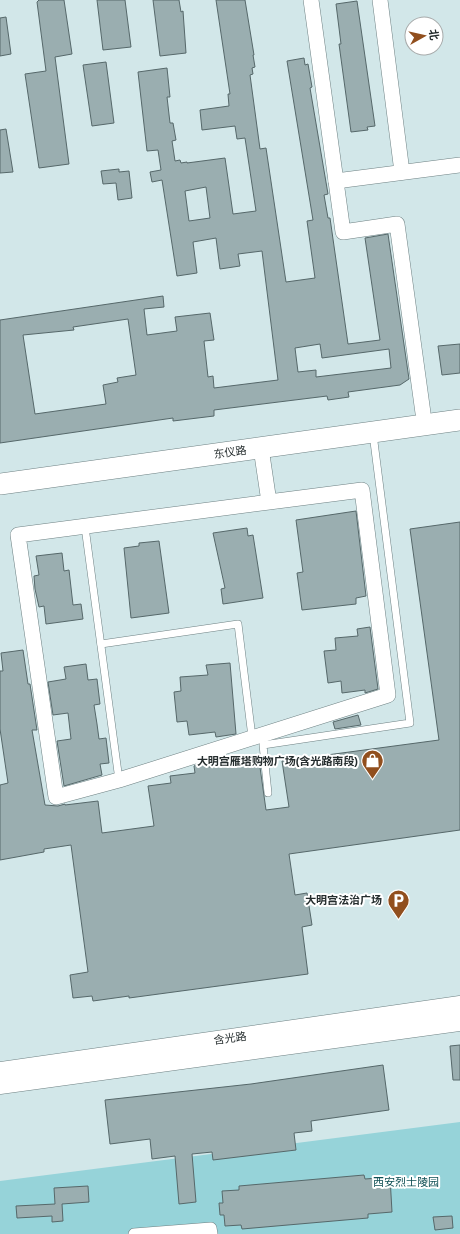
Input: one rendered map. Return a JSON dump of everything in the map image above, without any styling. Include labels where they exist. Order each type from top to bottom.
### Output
[{"type":"main road","name":"东仪路","points":[[0,472],[460,408]]},
{"type":"main road","name":"东仪路","points":[[0,484],[460,420]]},
{"type":"street","points":[[311,0],[343,232],[397,224],[423,413]]},
{"type":"street","points":[[380,0],[402,172]]},
{"type":"street","points":[[336,181],[460,165]]},
{"type":"street","points":[[261,448],[269,502]]},
{"type":"street","points":[[362,490],[388,695],[120,780],[56,797],[18,535],[269,502],[362,490]]},
{"type":"street","name":"含光路","points":[[0,1071],[460,1005]]},
{"type":"street","name":"含光路","points":[[0,1085],[460,1022]]},
{"type":"street","points":[[134,1234],[211,1228],[212,1234]]},
{"type":"lane","points":[[268,793],[263,745],[410,723],[373,432]]},
{"type":"lane","points":[[85,527],[120,780]]},
{"type":"lane","points":[[101,644],[238,624],[252,737]]},
{"type":"green space","name":"西安烈士陵园","points":[[460,1122],[460,1234],[0,1234],[0,1181]]},
{"type":"building","points":[[39,0],[64,0],[72,54],[55,57],[69,164],[39,168],[25,74],[46,71],[37,2]]},
{"type":"building","points":[[97,0],[125,0],[131,47],[103,50]]},
{"type":"building","points":[[153,0],[179,0],[181,12],[183,11],[186,53],[160,56]]},
{"type":"building","points":[[216,0],[245,0],[254,55],[255,67],[252,68],[253,74],[250,75],[260,149],[266,148],[286,282],[315,278],[307,221],[313,220],[287,61],[304,58],[305,65],[308,64],[312,87],[310,88],[328,194],[324,195],[328,218],[330,218],[348,344],[380,340],[365,238],[388,234],[409,379],[400,385],[348,392],[349,397],[328,400],[327,396],[214,410],[214,416],[173,421],[173,418],[0,443],[0,320],[163,296],[164,307],[144,309],[147,335],[177,331],[175,317],[210,313],[214,340],[204,341],[208,377],[213,376],[214,388],[278,380],[262,251],[238,254],[240,266],[220,269],[216,238],[193,242],[197,273],[177,276],[162,180],[152,182],[150,172],[161,170],[158,150],[147,151],[138,72],[167,68],[170,97],[167,97],[170,123],[173,123],[176,140],[172,141],[175,161],[180,160],[181,163],[187,163],[225,158],[233,214],[256,211],[245,138],[237,139],[235,126],[202,130],[200,110],[229,106],[228,94],[230,94]],"holes":[[[206,187],[210,218],[189,221],[185,191]],[[128,319],[136,375],[117,378],[118,382],[103,385],[106,404],[35,414],[23,335],[74,330],[73,327]],[[320,344],[322,358],[389,349],[391,368],[316,377],[316,370],[298,372],[295,348]]]},
{"type":"building","points":[[357,1],[375,126],[367,127],[368,130],[351,132],[339,44],[341,44],[336,4]]},
{"type":"building","points":[[6,17],[11,54],[0,56],[0,18]]},
{"type":"building","points":[[106,62],[114,123],[92,126],[83,65]]},
{"type":"building","points":[[6,129],[13,172],[0,173],[0,130]]},
{"type":"building","points":[[119,169],[119,172],[129,171],[132,198],[118,200],[116,183],[103,184],[101,171]]},
{"type":"building","points":[[460,344],[460,373],[442,375],[438,346]]},
{"type":"building","points":[[356,511],[366,596],[356,598],[356,604],[302,610],[297,573],[303,572],[296,520]]},
{"type":"building","name":"大明宫雁塔购物广场(含光路南段)","points":[[460,522],[460,830],[289,854],[295,895],[307,893],[312,925],[302,927],[308,974],[129,998],[129,996],[93,1001],[92,996],[73,998],[70,975],[88,972],[71,845],[44,849],[44,852],[0,860],[0,785],[8,783],[0,729],[0,671],[3,671],[1,653],[23,650],[37,730],[32,730],[45,805],[58,806],[98,801],[102,833],[154,826],[148,786],[171,783],[170,776],[195,773],[194,766],[198,764],[209,763],[209,767],[259,760],[266,810],[289,807],[282,761],[439,740],[410,529]]},
{"type":"building","points":[[247,528],[248,536],[253,535],[263,598],[223,604],[221,589],[225,588],[213,533]]},
{"type":"building","points":[[159,541],[169,613],[131,618],[124,548],[139,546],[139,543]]},
{"type":"building","points":[[62,553],[64,571],[69,570],[73,605],[81,604],[83,619],[46,624],[44,606],[39,607],[35,589],[34,576],[39,575],[36,556]]},
{"type":"building","points":[[370,627],[378,689],[365,693],[365,690],[342,693],[341,681],[328,683],[324,651],[336,650],[335,638],[358,636],[357,629]]},
{"type":"building","points":[[230,663],[236,734],[216,737],[215,732],[189,735],[187,721],[177,722],[174,692],[181,691],[180,677],[208,675],[206,665]]},
{"type":"building","points":[[86,664],[88,680],[97,679],[100,704],[94,705],[99,739],[106,738],[109,763],[100,764],[102,775],[64,786],[57,741],[71,739],[68,713],[53,715],[48,682],[66,679],[64,667]]},
{"type":"building","points":[[358,715],[361,725],[335,729],[333,722]]},
{"type":"building","points":[[460,1045],[460,1080],[453,1080],[450,1046]]},
{"type":"building","points":[[383,1065],[389,1110],[311,1121],[312,1131],[294,1133],[296,1150],[213,1160],[212,1152],[192,1154],[196,1202],[179,1204],[175,1156],[152,1159],[150,1139],[110,1144],[105,1100],[251,1084]]},
{"type":"building","points":[[364,1175],[365,1179],[390,1177],[392,1212],[368,1214],[368,1218],[242,1229],[241,1225],[225,1226],[224,1215],[220,1215],[219,1203],[223,1203],[222,1191],[239,1190],[239,1186]]},
{"type":"building","points":[[88,1186],[89,1202],[62,1204],[63,1221],[52,1222],[52,1216],[17,1218],[16,1206],[55,1204],[54,1188]]},
{"type":"building","points":[[452,1216],[453,1228],[435,1230],[433,1217]]},
{"type":"place","name":"大明宫雁塔购物广场(含光路南段)","points":[[373,780]]},
{"type":"place","name":"大明宫法治广场","points":[[398,920]]}]
